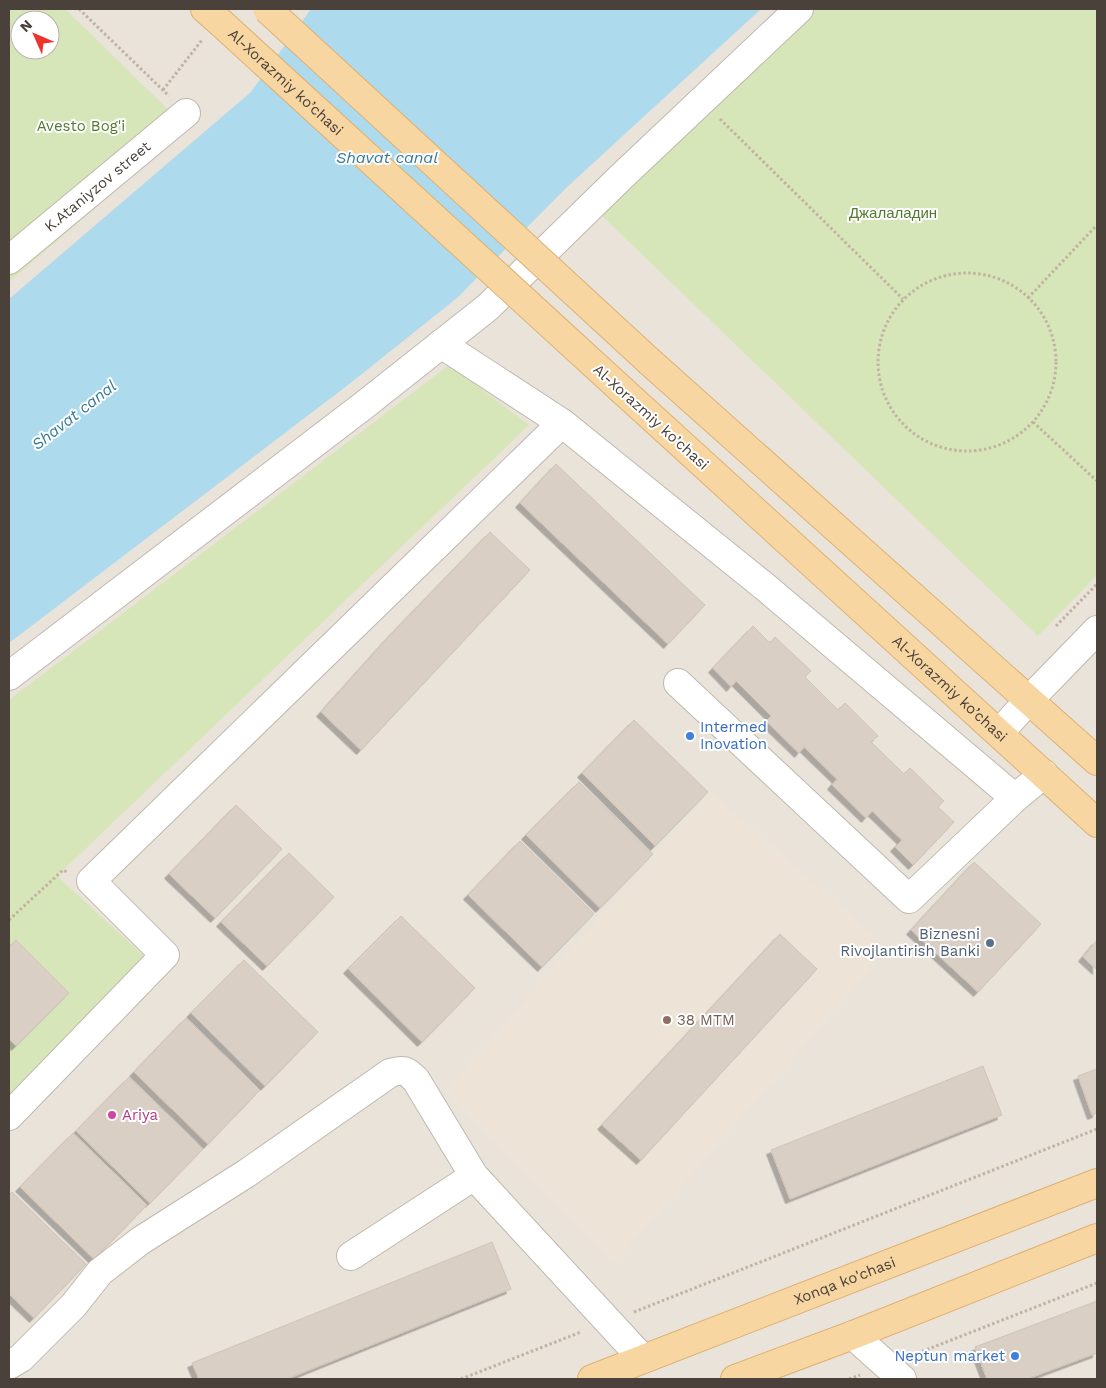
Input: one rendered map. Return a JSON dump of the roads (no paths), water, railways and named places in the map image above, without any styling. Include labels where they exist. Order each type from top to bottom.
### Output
[{"type":"main road","points":[[268,9],[650,362],[1097,761]]},
{"type":"main road","name":"Al-Xorazmiy ko’chasi","points":[[209,24],[622,392],[1097,823]]},
{"type":"main road","name":"Xonqa ko'chasi","points":[[592,1379],[1097,1183]]},
{"type":"main road","points":[[735,1379],[853,1335],[1097,1238]]},
{"type":"street","points":[[9,676],[488,307],[701,101],[800,9]]},
{"type":"street","name":"K.Ataniyzov street","points":[[9,260],[186,112]]},
{"type":"street","points":[[441,344],[562,423],[764,586],[1015,798]]},
{"type":"street","points":[[9,1116],[165,955],[91,881],[562,423]]},
{"type":"street","points":[[999,733],[1097,630]]},
{"type":"street","points":[[678,683],[909,899],[1015,798],[1044,774]]},
{"type":"street","points":[[9,1365],[21,1358],[73,1306],[100,1272],[140,1241],[247,1173],[390,1073],[402,1070],[409,1073],[416,1080],[474,1176],[643,1360]]},
{"type":"street","points":[[351,1256],[474,1176]]},
{"type":"street","points":[[853,1335],[894,1372]]},
{"type":"water","name":"Shavat canal","points":[[311,9],[761,9],[566,188],[457,298],[348,385],[9,643],[9,299],[251,92]]},
{"type":"place","name":"Intermed Inovation","points":[[690,736]]},
{"type":"place","name":"Biznesni Rivojlantirish Banki","points":[[990,943]]},
{"type":"place","name":"38 MTM","points":[[667,1020]]},
{"type":"place","name":"Ariya","points":[[112,1115]]},
{"type":"place","name":"Neptun market","points":[[1015,1356]]},
{"type":"park label","name":"Avesto Bog'i","points":[[81,126]]},
{"type":"park label","name":"Джалаладин","points":[[893,213]]}]
